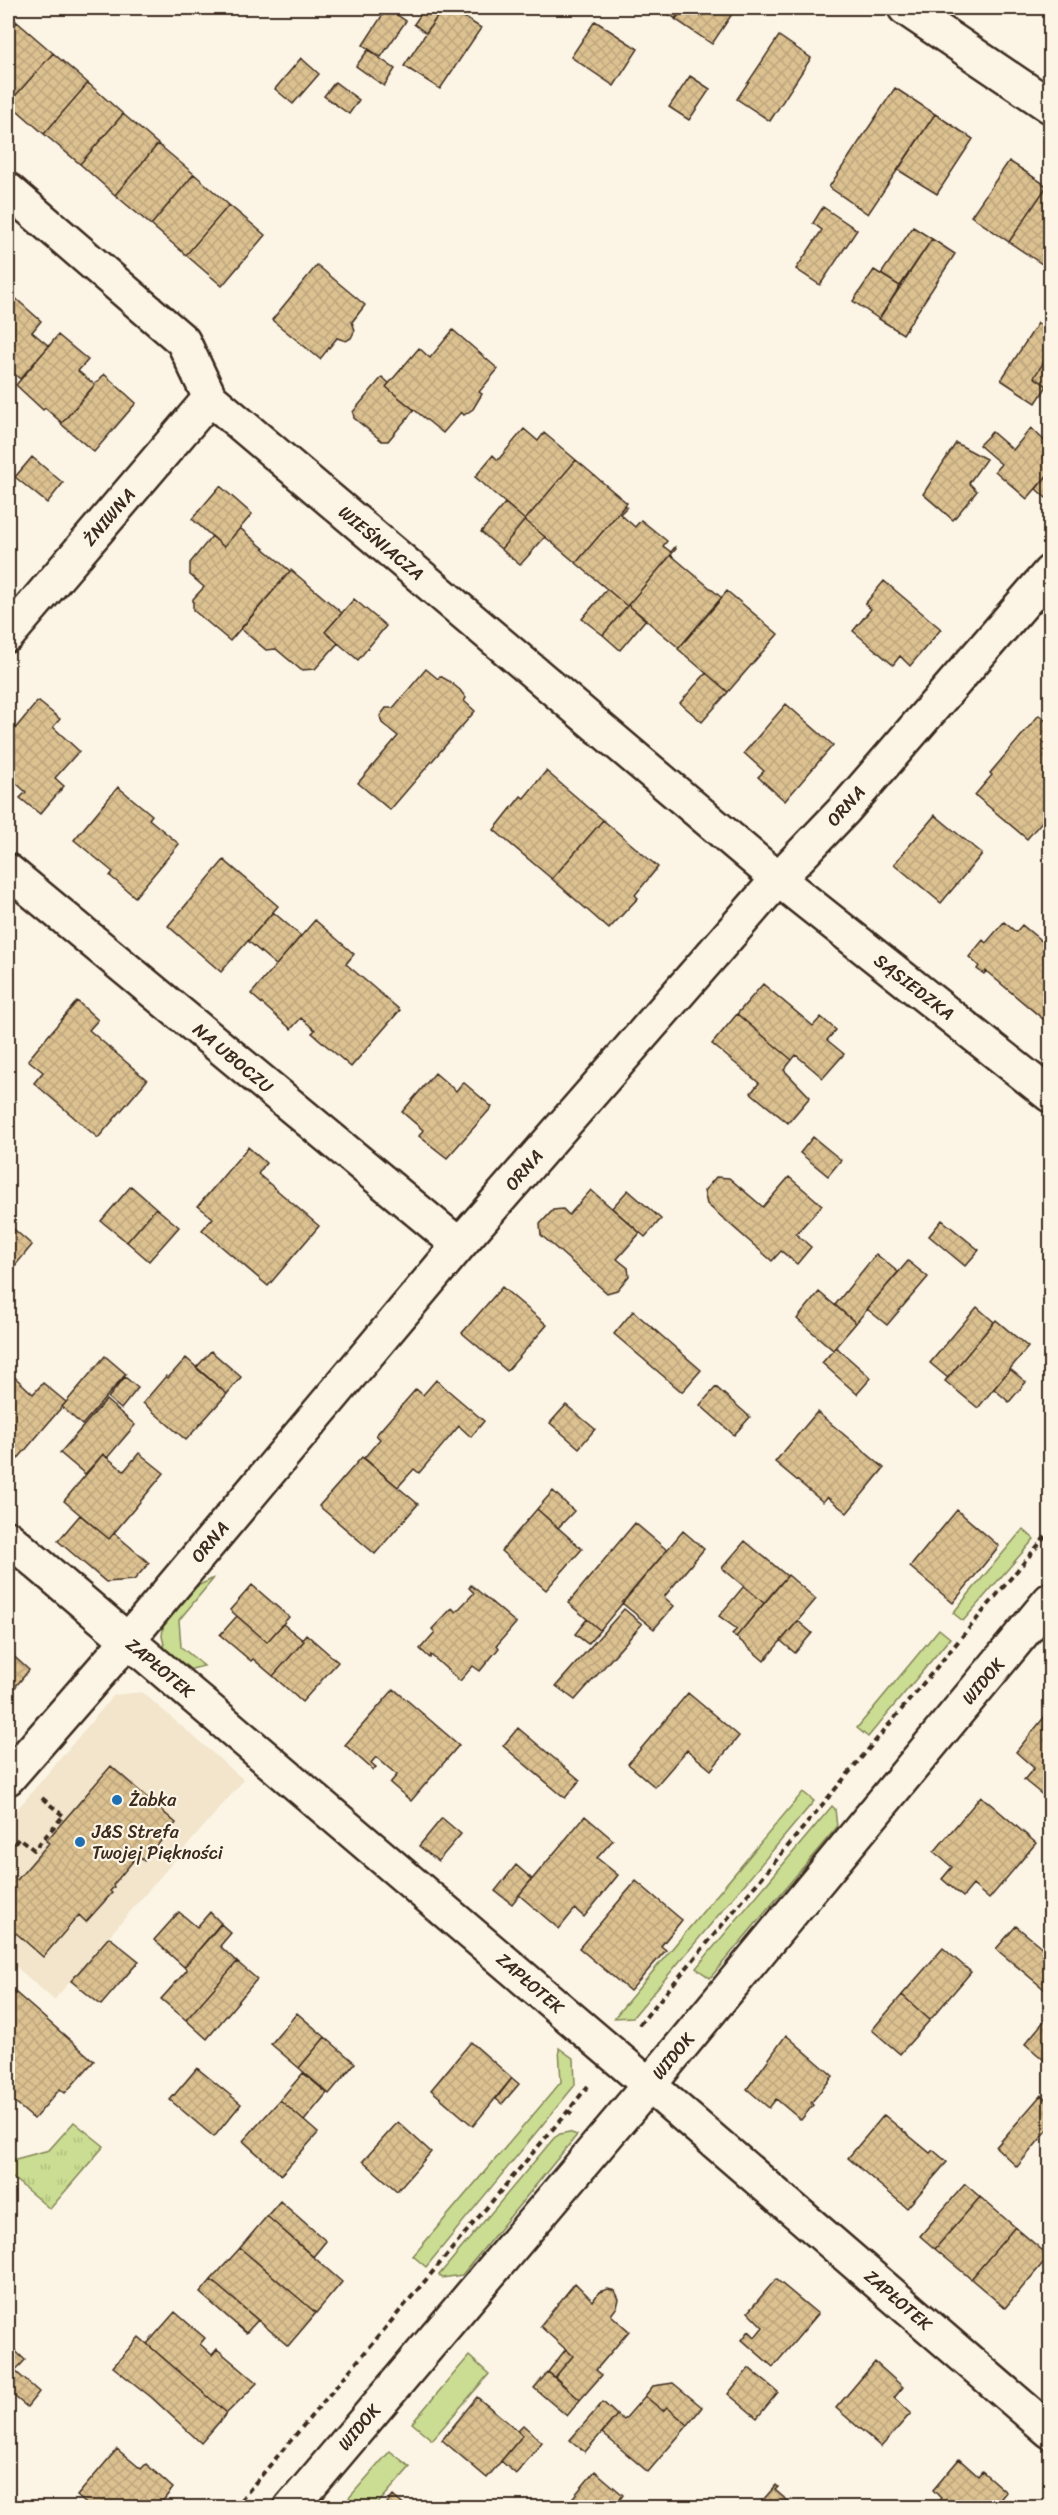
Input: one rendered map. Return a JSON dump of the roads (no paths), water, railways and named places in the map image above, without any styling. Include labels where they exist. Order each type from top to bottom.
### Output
[{"type":"street","points":[[905,8],[1050,106]]},
{"type":"street","name":"WIEŚNIACZA","points":[[8,190],[183,341],[210,398],[778,879]]},
{"type":"street","name":"ŻNIWNA","points":[[8,635],[210,398]]},
{"type":"street","name":"ORNA","points":[[8,1778],[128,1640],[459,1245],[778,879],[845,808],[1050,572]]},
{"type":"street","name":"NA UBOCZU","points":[[8,871],[459,1245]]},
{"type":"street","name":"SĄSIEDZKA","points":[[778,879],[1050,1095]]},
{"type":"street","name":"ZAPŁOTEK","points":[[8,1538],[1050,2431]]},
{"type":"street","name":"WIDOK","points":[[291,2508],[649,2085],[1050,1600]]},
{"type":"place","name":"Żabka","points":[[117,1800]]},
{"type":"place","name":"J&S Strefa Twojej Piękności","points":[[80,1842]]}]
